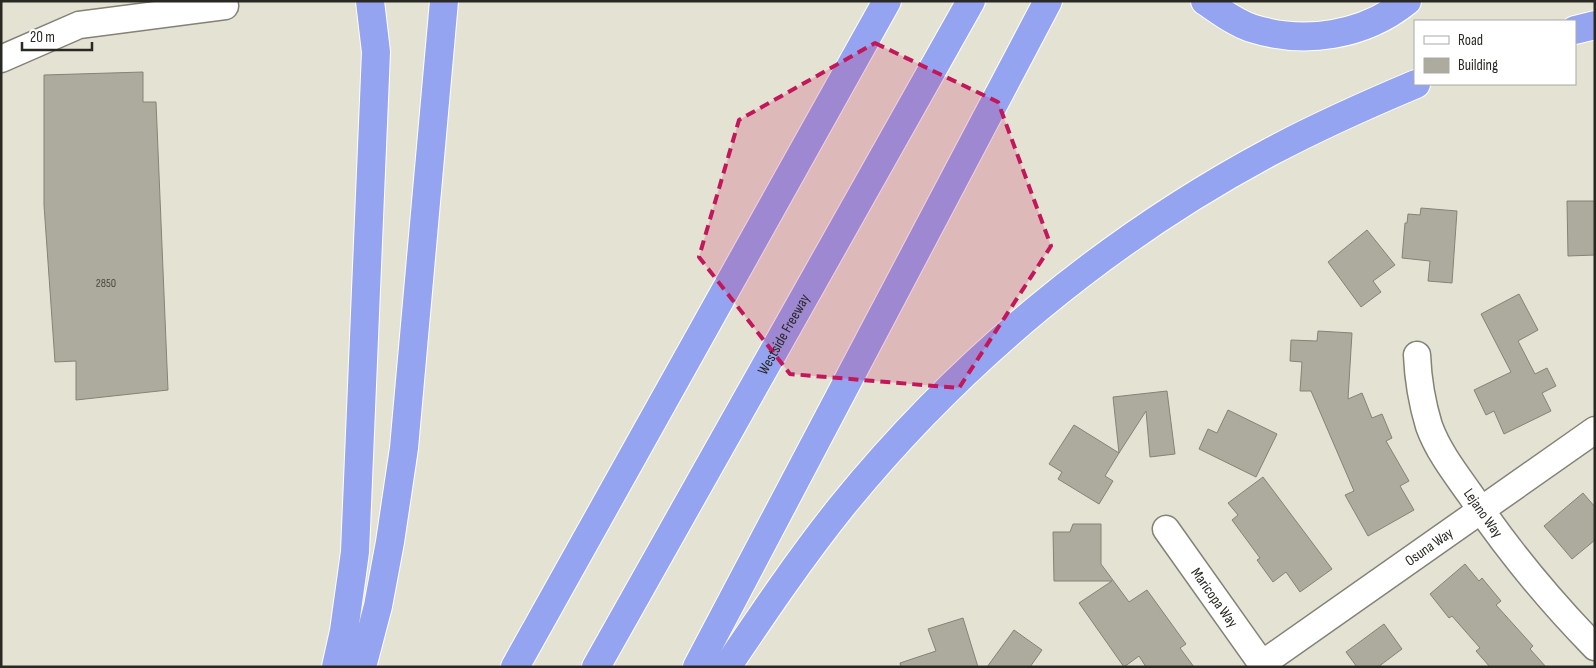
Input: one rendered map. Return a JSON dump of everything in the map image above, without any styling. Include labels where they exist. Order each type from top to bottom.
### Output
[{"type":"highway","points":[[336,667],[344,631],[355,542],[376,52],[370,1]]},
{"type":"highway","points":[[362,667],[378,606],[404,448],[444,1]]},
{"type":"highway","points":[[515,667],[888,1]]},
{"type":"highway","name":"Westside Freeway","points":[[596,667],[971,1]]},
{"type":"highway","points":[[697,667],[1048,1]]},
{"type":"highway","points":[[1205,1],[1230,18],[1250,28],[1281,35],[1311,37],[1347,32],[1377,21],[1406,1]]},
{"type":"highway","points":[[1576,30],[1595,25]]},
{"type":"highway","points":[[727,667],[779,589],[842,505],[912,426],[988,353],[1058,293],[1118,247],[1244,167],[1340,116],[1414,85]]},
{"type":"street","points":[[1,59],[79,25],[156,8],[225,6]]},
{"type":"street","name":"Lejano Way","points":[[1417,355],[1421,393],[1430,427],[1445,459],[1506,545],[1565,617],[1595,647]]},
{"type":"street","name":"Osuna Way","points":[[1263,666],[1595,430]]},
{"type":"street","name":"Maricopa Way","points":[[1166,528],[1263,666]]},
{"type":"highlighted area","points":[[875,43],[998,102],[1051,246],[959,388],[790,374],[699,257],[739,120]]},
{"type":"building","points":[[143,72],[143,102],[156,102],[168,390],[76,400],[76,361],[55,362],[44,205],[44,75]]},
{"type":"building","points":[[1567,201],[1595,201],[1595,255],[1568,256]]},
{"type":"building","points":[[1421,208],[1457,211],[1452,283],[1428,281],[1430,261],[1402,258],[1405,223],[1407,223],[1408,214],[1420,215]]},
{"type":"building","points":[[1367,230],[1395,265],[1373,281],[1381,292],[1361,307],[1328,262]]},
{"type":"building","points":[[1519,294],[1538,330],[1518,341],[1535,374],[1547,368],[1556,386],[1542,393],[1551,411],[1504,434],[1494,411],[1486,415],[1474,390],[1511,372],[1481,314]]},
{"type":"building","points":[[1318,331],[1352,333],[1348,399],[1362,393],[1372,418],[1382,414],[1392,438],[1386,441],[1409,481],[1400,486],[1414,510],[1368,536],[1345,495],[1354,491],[1311,391],[1300,391],[1302,362],[1290,361],[1291,340],[1317,341]]},
{"type":"building","points":[[1167,391],[1175,454],[1150,457],[1146,411],[1119,453],[1113,397]]},
{"type":"building","points":[[1228,410],[1277,434],[1256,477],[1199,449],[1208,429],[1217,433]]},
{"type":"building","points":[[1074,425],[1119,453],[1105,476],[1113,481],[1099,504],[1058,479],[1062,472],[1049,464]]},
{"type":"building","points":[[1263,477],[1332,569],[1300,592],[1286,572],[1273,582],[1257,560],[1260,558],[1232,520],[1238,515],[1228,503]]},
{"type":"building","points":[[1583,493],[1595,507],[1595,540],[1572,559],[1544,526]]},
{"type":"building","points":[[1073,524],[1101,524],[1101,564],[1129,602],[1147,590],[1186,644],[1180,648],[1194,667],[1146,667],[1139,656],[1124,667],[1079,603],[1112,581],[1054,581],[1053,532],[1070,532]]},
{"type":"building","points":[[1465,564],[1479,581],[1482,578],[1501,601],[1496,605],[1533,646],[1530,649],[1546,667],[1490,667],[1476,651],[1480,648],[1452,616],[1449,618],[1430,594]]},
{"type":"building","points":[[963,618],[978,667],[901,667],[900,663],[936,651],[928,629]]},
{"type":"building","points":[[1384,624],[1402,649],[1378,667],[1357,667],[1346,652]]},
{"type":"building","points":[[1014,630],[1042,650],[1030,667],[987,667]]}]
